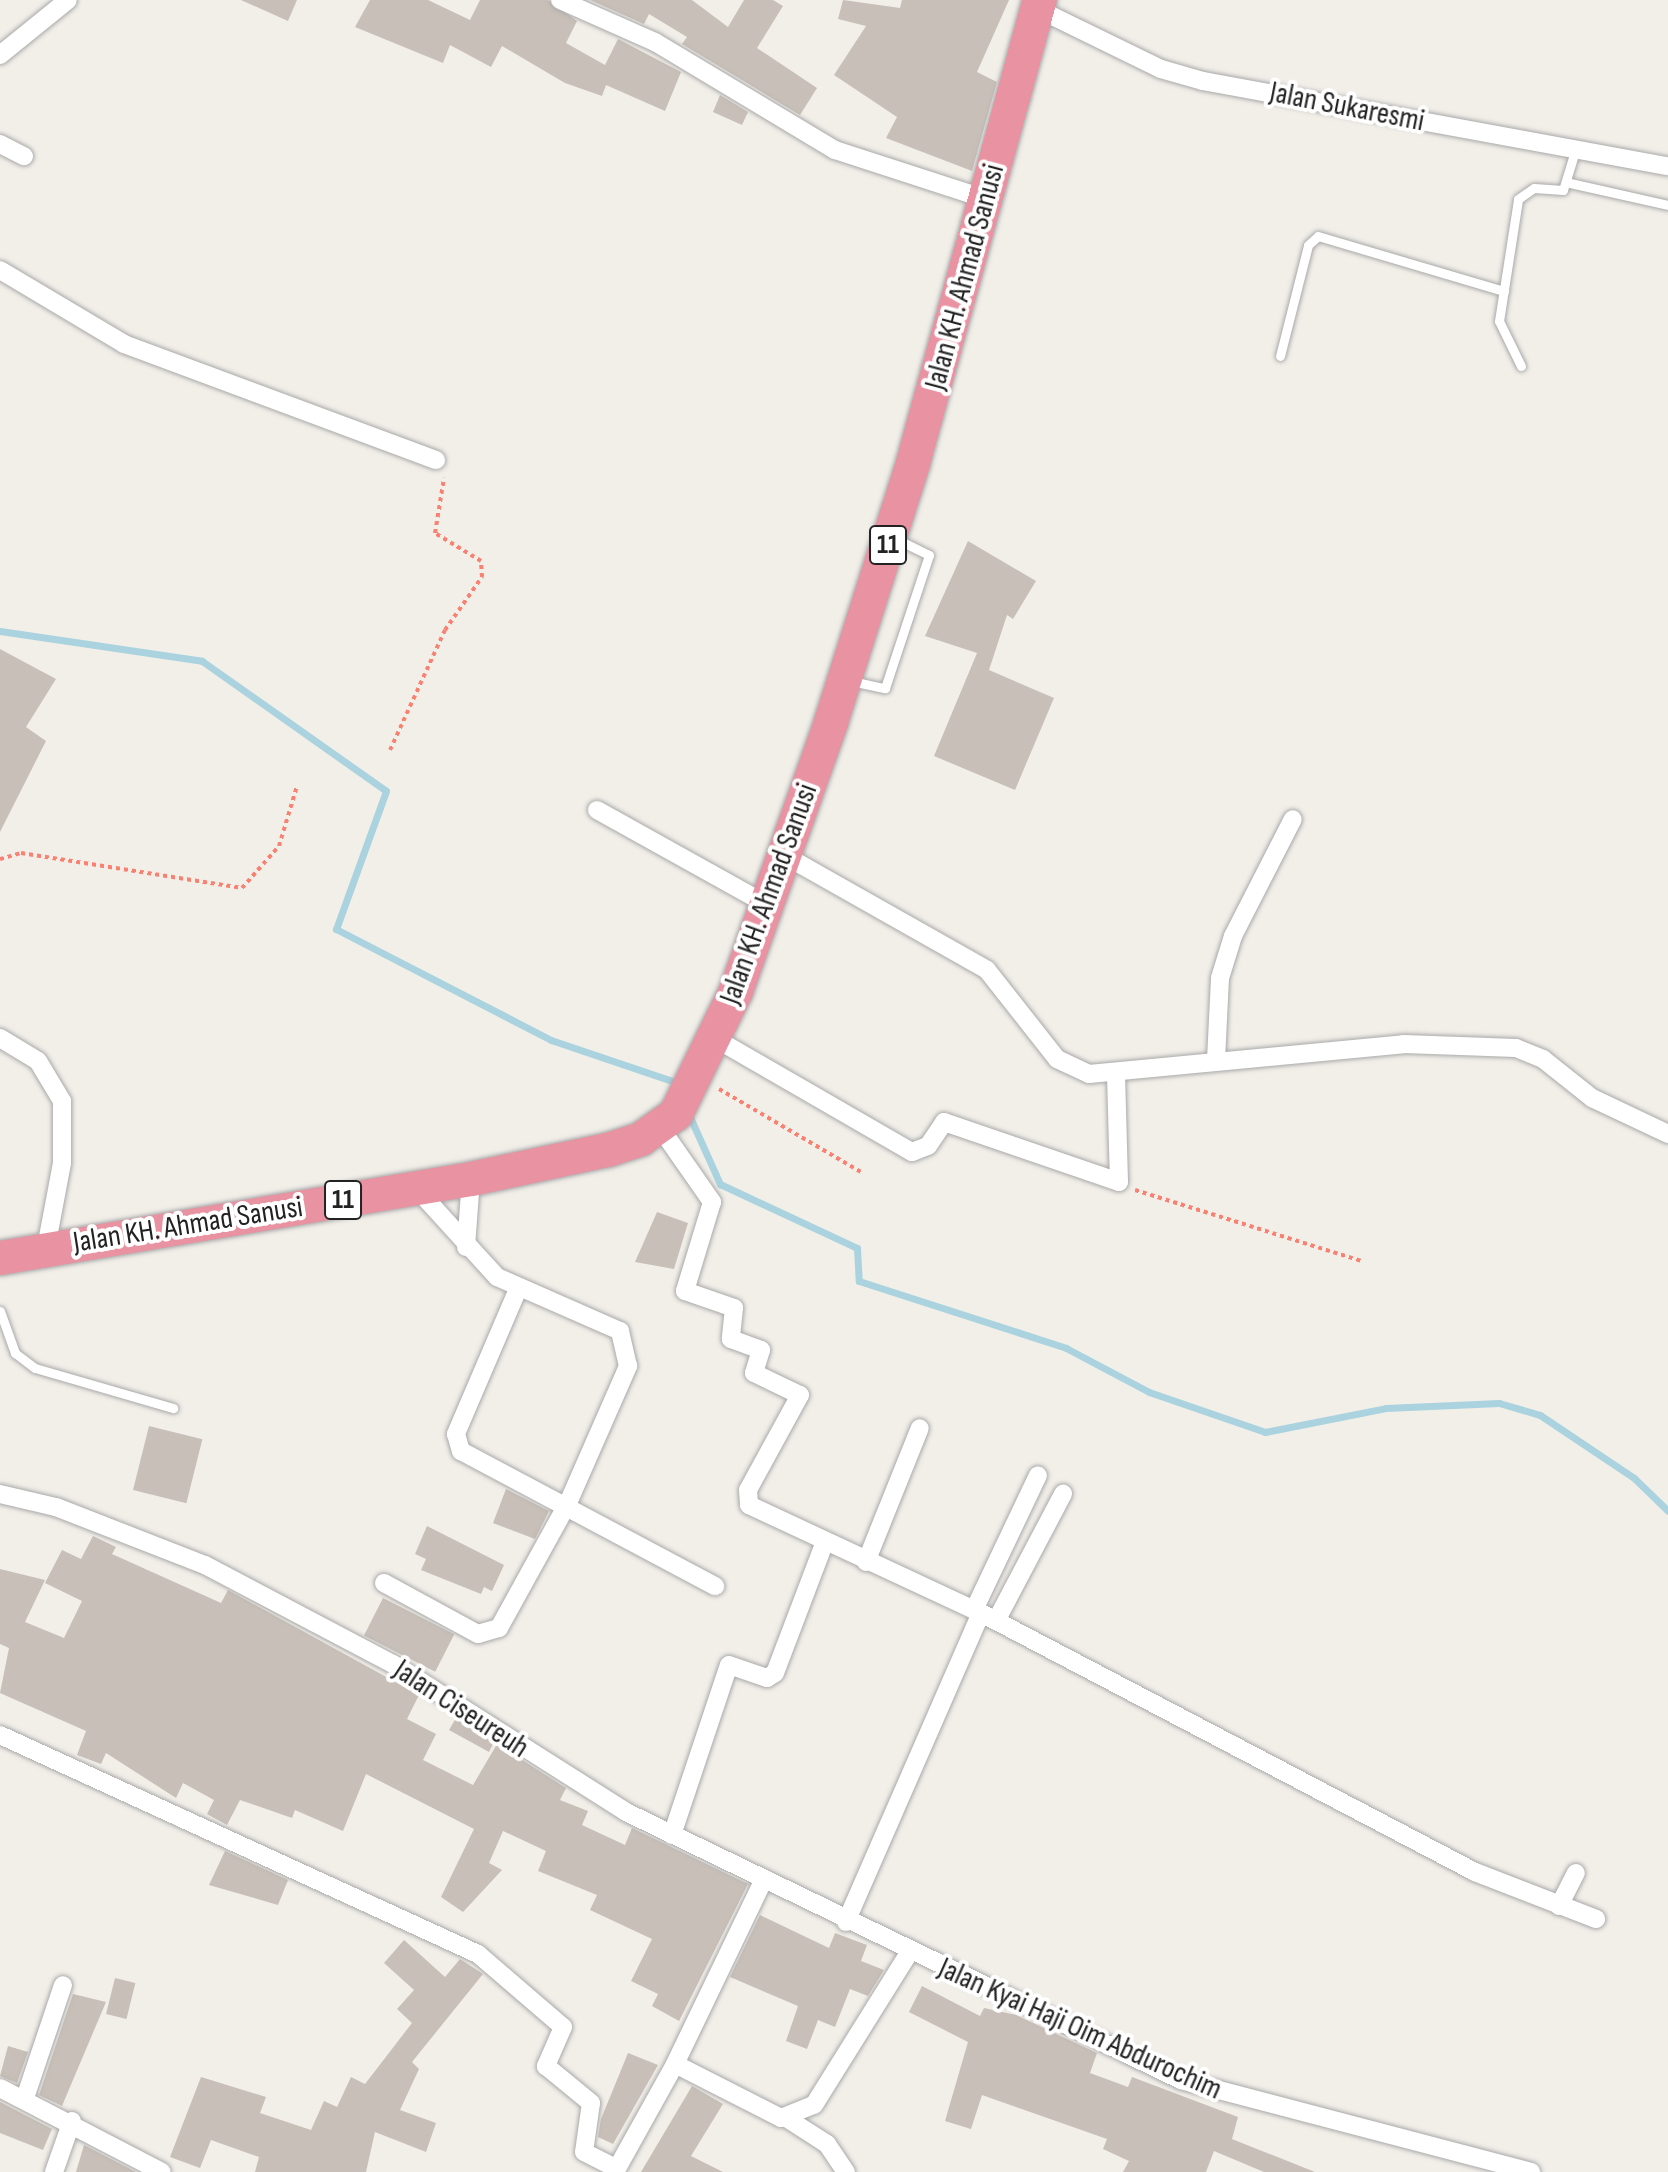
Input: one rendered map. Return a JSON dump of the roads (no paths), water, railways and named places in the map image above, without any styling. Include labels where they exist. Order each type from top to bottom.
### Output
[{"type":"highway","name":"Jalan KH. Ahmad Sanusi","points":[[0,1258],[471,1179],[608,1150],[668,1120],[699,1078],[716,1039],[845,679],[891,537],[1039,5]]},
{"type":"street","points":[[0,55],[68,0]]},
{"type":"street","points":[[560,0],[655,42],[835,150],[986,199]]},
{"type":"street","name":"Jalan Sukaresmi","points":[[1039,5],[1190,78],[1668,166]]},
{"type":"street","points":[[0,144],[24,156]]},
{"type":"street","points":[[0,270],[124,344],[436,460]]},
{"type":"street","points":[[597,810],[766,904]]},
{"type":"street","points":[[1216,1060],[1220,978],[1233,936],[1293,819]]},
{"type":"street","points":[[784,855],[987,970],[1057,1059],[1089,1074],[1404,1044],[1516,1048],[1543,1059],[1592,1098],[1668,1132]]},
{"type":"street","points":[[0,1038],[38,1061],[62,1101],[62,1163],[46,1248]]},
{"type":"street","points":[[716,1039],[912,1152],[928,1146],[944,1122],[1119,1182],[1116,1073]]},
{"type":"street","points":[[668,1120],[712,1202],[685,1291],[734,1308],[731,1339],[761,1350],[754,1373],[800,1395],[748,1490],[749,1505],[824,1544],[984,1614],[1475,1872],[1596,1919]]},
{"type":"street","points":[[466,1247],[471,1179]]},
{"type":"street","points":[[384,1583],[489,1634],[508,1614],[568,1503],[628,1366],[628,1346],[609,1323],[518,1289],[466,1247],[416,1188]]},
{"type":"street","points":[[518,1289],[456,1434],[470,1459],[568,1503],[715,1586]]},
{"type":"street","points":[[866,1562],[920,1428]]},
{"type":"street","points":[[846,1922],[984,1614],[1038,1475]]},
{"type":"street","name":"Jalan Ciseureuh","points":[[0,1494],[84,1517],[299,1612],[672,1835],[909,1953]]},
{"type":"street","points":[[984,1614],[1063,1494]]},
{"type":"street","points":[[672,1835],[729,1665],[767,1678],[775,1673],[824,1544]]},
{"type":"street","points":[[0,1735],[478,1954],[563,2027],[546,2066],[591,2103],[584,2152],[615,2170],[675,2064],[763,1881]]},
{"type":"street","points":[[1559,1906],[1576,1873]]},
{"type":"street","points":[[791,2118],[814,2105],[909,1953]]},
{"type":"street","name":"Jalan Kyai Haji Oim Abdurochim","points":[[909,1953],[1181,2080],[1531,2172]]},
{"type":"street","points":[[25,2098],[63,1985]]},
{"type":"street","points":[[675,2064],[791,2118],[827,2144],[846,2172]]},
{"type":"street","points":[[0,2088],[72,2121],[162,2172]]},
{"type":"street","points":[[54,2172],[72,2121]]},
{"type":"lane","points":[[1570,183],[1575,151]]},
{"type":"lane","points":[[1521,366],[1499,326],[1518,199],[1525,191],[1570,183],[1668,205]]},
{"type":"lane","points":[[1280,356],[1308,245],[1318,236],[1504,291]]},
{"type":"lane","points":[[0,1311],[15,1353],[35,1368],[173,1408]]},
{"type":"waterway","points":[[0,631],[202,661],[386,791],[336,929],[551,1040],[681,1084]]},
{"type":"waterway","points":[[689,1115],[720,1184],[857,1248],[859,1281],[1066,1348],[1149,1392],[1265,1432],[1386,1408],[1499,1403],[1540,1415],[1634,1478],[1668,1511]]}]
